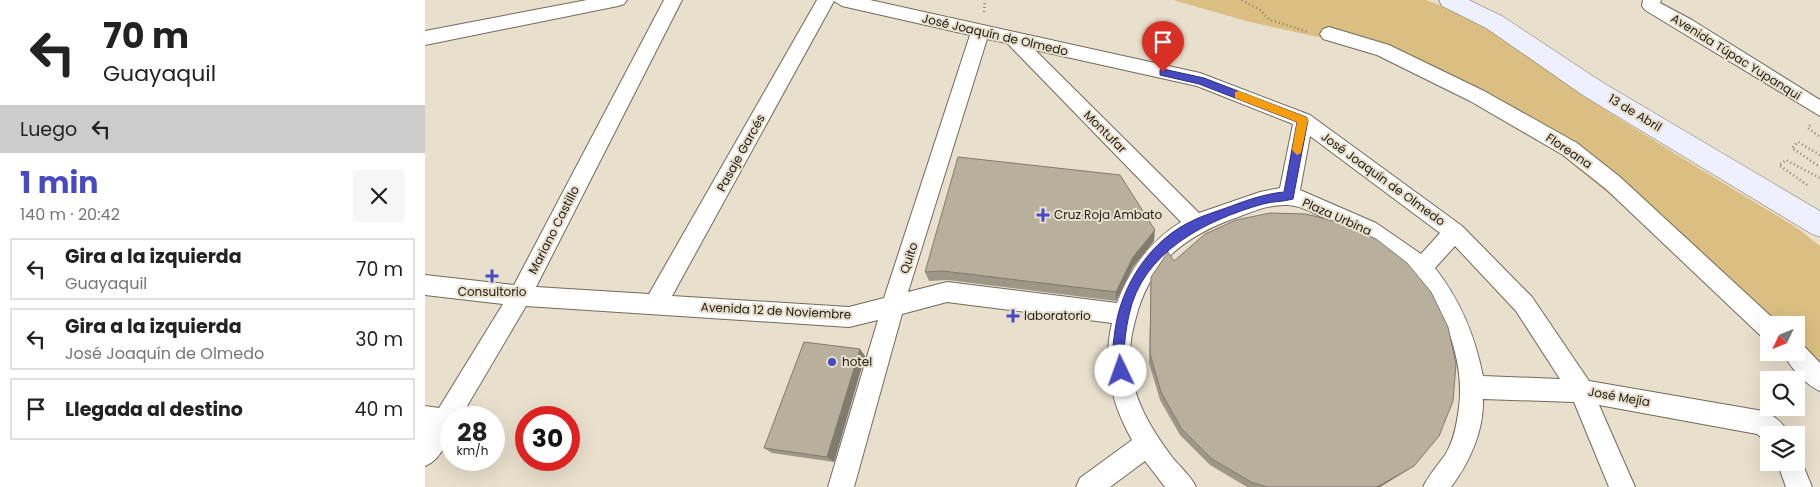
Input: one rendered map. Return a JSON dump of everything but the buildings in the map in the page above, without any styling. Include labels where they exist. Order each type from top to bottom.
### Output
[{"type":"street","points":[[425,38],[618,0]]},
{"type":"street","name":"Mariano Castillo","points":[[425,454],[435,419],[520,296],[673,0]]},
{"type":"street","name":"Pasaje Garcés","points":[[655,305],[827,0]]},
{"type":"street","name":"José Joaquín de Olmedo","points":[[842,0],[981,30],[1014,40],[1200,80],[1303,120],[1455,232],[1525,304],[1582,391],[1590,415],[1622,487]]},
{"type":"street","name":"13 de Abril","points":[[1451,0],[1494,22],[1593,89],[1820,225]]},
{"type":"street","name":"Avenida Túpac Yupanqui","points":[[1651,3],[1820,109]]},
{"type":"street","name":"Quito","points":[[841,487],[893,305],[981,30]]},
{"type":"street","name":"Floreana","points":[[1329,34],[1383,50],[1477,96],[1570,149],[1613,183],[1760,321]]},
{"type":"street","name":"Montufar","points":[[1014,40],[1196,224]]},
{"type":"street","points":[[1289,196],[1303,120]]},
{"type":"street","name":"Plaza Urbina","points":[[1183,487],[1147,446],[1126,401],[1118,356],[1123,314],[1139,277],[1164,246],[1196,224],[1263,199],[1289,196],[1348,220],[1387,240],[1421,268],[1448,303],[1466,344],[1474,387],[1469,432],[1449,473],[1437,487]]},
{"type":"street","points":[[1421,268],[1455,232]]},
{"type":"street","name":"Avenida 12 de Noviembre","points":[[425,285],[520,296],[849,317],[947,292],[1123,314]]},
{"type":"street","points":[[1802,361],[1820,380]]},
{"type":"street","name":"José Mejía","points":[[1474,387],[1582,391],[1760,427]]},
{"type":"street","points":[[1089,487],[1147,446]]},
{"type":"street","points":[[1793,471],[1799,487]]},
{"type":"path","points":[[1242,0],[1260,10],[1270,20],[1290,28],[1329,34]]},
{"type":"path","points":[[1820,155],[1798,142],[1792,148],[1820,167]]},
{"type":"path","points":[[1794,208],[1813,190],[1779,166],[1786,160],[1820,178]]},
{"type":"shaded area","points":[[1173,0],[1425,0],[1447,8],[1489,30],[1587,98],[1797,228],[1820,246],[1820,369],[1805,355],[1805,316],[1764,316],[1747,300],[1626,208],[1555,150],[1425,76],[1359,46],[1250,22]]},
{"type":"slow traffic","points":[[1239,95],[1303,120],[1297,150]]},
{"type":"place","name":"Cruz Roja Ambato","points":[[1043,215]]},
{"type":"place","name":"Consultorio","points":[[492,276]]},
{"type":"place","name":"laboratorio","points":[[1013,316]]},
{"type":"place","name":"hotel","points":[[832,362]]},
{"type":"route","points":[[1121,371],[1118,356],[1123,314],[1139,277],[1164,246],[1196,224],[1263,199],[1289,196],[1303,120],[1200,80],[1163,72]]}]
